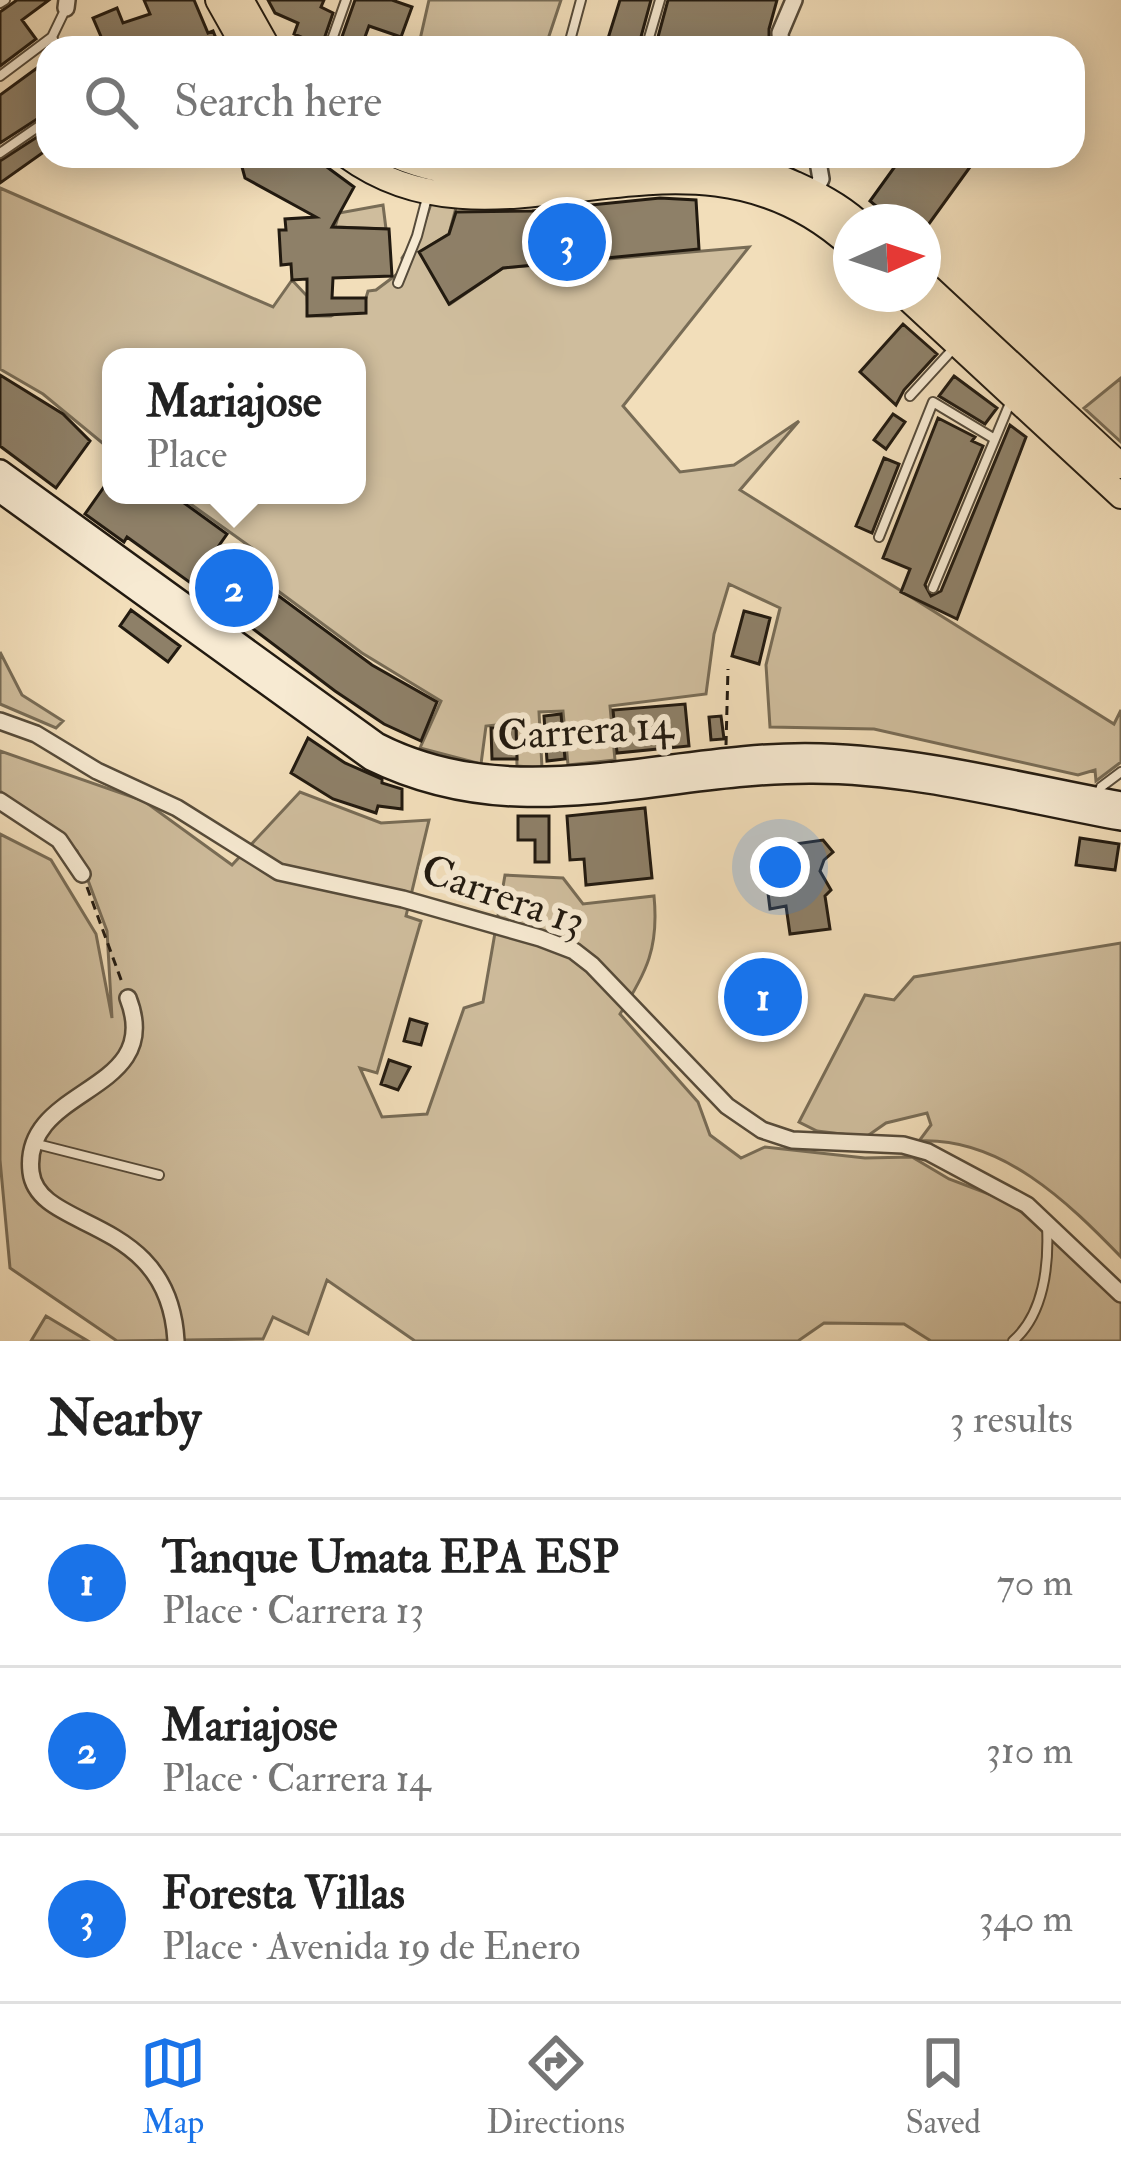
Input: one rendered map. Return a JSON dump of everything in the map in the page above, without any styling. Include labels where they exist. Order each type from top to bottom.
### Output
[{"type":"main road","points":[[218,0],[238,36]]},
{"type":"main road","points":[[241,0],[261,36]]},
{"type":"main road","points":[[371,168],[400,182],[502,175],[526,168]]},
{"type":"main road","points":[[415,168],[432,179],[503,197],[693,179],[741,186],[833,212]]},
{"type":"main road","points":[[750,168],[777,175],[833,227]]},
{"type":"main road","points":[[941,299],[1121,466]]},
{"type":"main road","points":[[923,312],[1121,496]]},
{"type":"main road","name":"Carrera 14","points":[[0,471],[377,744],[410,761],[472,777],[544,781],[772,754],[891,760],[1121,803]]},
{"type":"main road","name":"Carrera 14","points":[[0,491],[370,759],[442,787],[545,798],[771,772],[817,772],[889,777],[1121,819]]},
{"type":"street","points":[[780,36],[794,0]]},
{"type":"street","points":[[809,202],[821,179],[819,168]]},
{"type":"street","name":"Carrera 13","points":[[0,721],[35,734],[177,808],[279,872],[403,899],[574,951],[592,964],[727,1106],[762,1130],[792,1141],[903,1145],[928,1152],[1027,1204],[1121,1294]]},
{"type":"street","points":[[0,801],[59,840],[82,874]]},
{"type":"street","points":[[130,1003],[135,1030],[132,1047],[121,1066],[46,1120],[32,1143],[31,1175],[56,1209],[110,1232],[139,1252],[159,1280],[174,1316],[176,1341]]},
{"type":"lane","points":[[333,36],[346,0]]},
{"type":"lane","points":[[571,36],[581,0]]},
{"type":"lane","points":[[650,36],[660,0]]},
{"type":"lane","points":[[52,36],[66,4]]},
{"type":"lane","points":[[0,76],[36,49]]},
{"type":"lane","points":[[0,153],[36,128]]},
{"type":"lane","points":[[398,283],[432,179]]},
{"type":"lane","points":[[910,396],[958,343]]},
{"type":"lane","points":[[933,587],[992,438],[1015,397]]},
{"type":"lane","points":[[879,537],[933,403],[992,438]]},
{"type":"lane","points":[[1097,799],[1101,787],[1121,772]]},
{"type":"lane","points":[[32,1143],[159,1175]]},
{"type":"lane","points":[[1012,1341],[1025,1330],[1035,1310],[1048,1250],[1047,1224]]},
{"type":"path","points":[[726,759],[728,669]]},
{"type":"path","points":[[82,874],[130,1003]]},
{"type":"shaded area","points":[[429,0],[561,0],[549,36],[421,36]]},
{"type":"shaded area","points":[[0,188],[273,307],[292,280],[307,296],[308,316],[331,316],[366,298],[368,291],[404,269],[402,258],[423,227],[432,201],[457,204],[449,234],[420,252],[450,304],[503,268],[749,247],[623,406],[680,472],[734,465],[799,421],[740,490],[1114,724],[1121,710],[1121,762],[1096,781],[1095,770],[1078,775],[874,729],[770,727],[766,665],[780,608],[729,584],[714,634],[706,694],[610,706],[615,760],[568,765],[563,711],[539,712],[542,768],[517,766],[516,723],[486,726],[481,764],[420,748],[441,701],[362,653],[274,588],[264,579],[266,571],[249,556],[252,548],[191,504],[366,504],[366,348],[102,348],[102,443],[43,394],[0,369]]},
{"type":"shaded area","points":[[383,205],[386,229],[335,227],[339,213]]},
{"type":"shaded area","points":[[1121,378],[1121,442],[1084,408]]},
{"type":"shaded area","points":[[0,652],[22,695],[63,721],[56,728],[0,704]]},
{"type":"shaded area","points":[[0,751],[144,801],[232,865],[300,792],[381,823],[429,820],[406,916],[421,921],[377,1073],[360,1068],[382,1117],[427,1114],[464,1008],[483,1002],[505,875],[563,878],[583,904],[654,896],[655,930],[649,958],[620,1014],[698,1102],[710,1135],[741,1158],[765,1147],[865,1158],[912,1157],[949,1179],[1010,1202],[1121,1301],[1121,1341],[931,1341],[904,1324],[824,1323],[798,1341],[415,1341],[327,1280],[308,1334],[273,1317],[263,1339],[117,1341],[10,1268],[0,1160],[0,834],[51,860],[96,934],[112,1018],[107,931],[77,851],[0,791]]},
{"type":"shaded area","points":[[1121,943],[1121,1257],[1055,1195],[1005,1161],[949,1143],[919,1141],[931,1125],[927,1113],[886,1123],[866,1137],[817,1131],[799,1122],[865,995],[894,1000],[914,977]]},
{"type":"shaded area","points":[[46,1316],[88,1341],[31,1341]]},
{"type":"building","points":[[17,0],[49,0],[22,20],[36,39],[0,66],[0,12]]},
{"type":"building","points":[[144,0],[194,0],[208,33],[213,31],[215,36],[101,36],[93,18],[117,8],[123,23],[150,14]]},
{"type":"building","points":[[268,0],[324,0],[321,7],[333,13],[325,36],[299,36],[294,34],[298,23],[275,13]]},
{"type":"building","points":[[355,0],[392,0],[412,7],[401,36],[369,26],[365,36],[342,36]]},
{"type":"building","points":[[620,0],[651,0],[641,36],[609,36]]},
{"type":"building","points":[[668,0],[777,0],[769,36],[658,36]]},
{"type":"building","points":[[36,69],[36,120],[0,143],[0,95]]},
{"type":"building","points":[[36,138],[36,158],[0,183],[0,161]]},
{"type":"building","points":[[242,168],[328,168],[354,187],[332,227],[389,229],[392,276],[333,278],[332,298],[366,298],[366,313],[307,316],[307,279],[292,280],[291,264],[281,265],[279,230],[286,230],[285,219],[316,217],[245,178]]},
{"type":"building","points":[[894,168],[969,168],[941,207],[870,201]]},
{"type":"building","points":[[660,198],[696,200],[699,249],[503,268],[449,304],[419,252],[449,234],[456,212],[532,211]]},
{"type":"building","points":[[903,324],[937,354],[896,405],[860,372]]},
{"type":"building","points":[[0,375],[63,414],[90,441],[56,488],[0,446]]},
{"type":"building","points":[[954,376],[997,408],[985,424],[939,396]]},
{"type":"building","points":[[893,414],[905,422],[886,449],[874,440]]},
{"type":"building","points":[[938,418],[983,446],[925,585],[931,596],[941,591],[1010,425],[1026,437],[957,619],[901,592],[910,569],[883,558]]},
{"type":"building","points":[[884,458],[899,464],[872,533],[856,526]]},
{"type":"building","points":[[102,490],[102,504],[185,504],[227,534],[192,584],[127,537],[124,542],[85,514]]},
{"type":"building","points":[[243,557],[263,572],[257,580],[372,665],[437,702],[421,741],[384,724],[335,691],[211,597]]},
{"type":"building","points":[[131,610],[180,646],[168,662],[120,626]]},
{"type":"building","points":[[744,611],[770,618],[759,664],[732,656]]},
{"type":"building","points":[[685,704],[689,746],[617,753],[613,710]]},
{"type":"building","points":[[561,714],[565,759],[547,761],[544,716]]},
{"type":"building","points":[[721,716],[724,739],[711,740],[709,717]]},
{"type":"building","points":[[491,728],[516,728],[517,759],[492,759]]},
{"type":"building","points":[[308,738],[345,763],[402,789],[402,809],[378,806],[376,813],[333,799],[291,773]]},
{"type":"building","points":[[645,808],[652,878],[586,885],[584,859],[570,860],[567,816]]},
{"type":"building","points":[[518,816],[549,816],[549,862],[535,862],[535,840],[518,840]]},
{"type":"building","points":[[1080,838],[1119,844],[1115,870],[1076,865]]},
{"type":"building","points":[[823,840],[833,852],[820,871],[831,890],[825,896],[830,929],[790,934],[786,906],[770,909],[767,848]]},
{"type":"building","points":[[763,963],[785,973],[795,995],[785,1017],[763,1027],[741,1017],[731,995],[741,973]]},
{"type":"building","points":[[410,1019],[427,1024],[421,1045],[404,1041]]},
{"type":"building","points":[[389,1060],[410,1067],[398,1090],[381,1084]]},
{"type":"place","name":"Foresta Villas","points":[[567,242]]},
{"type":"place","name":"Mariajose","points":[[234,588]]},
{"type":"place","name":"Tanque Umata EPA ESP","points":[[763,997]]}]
